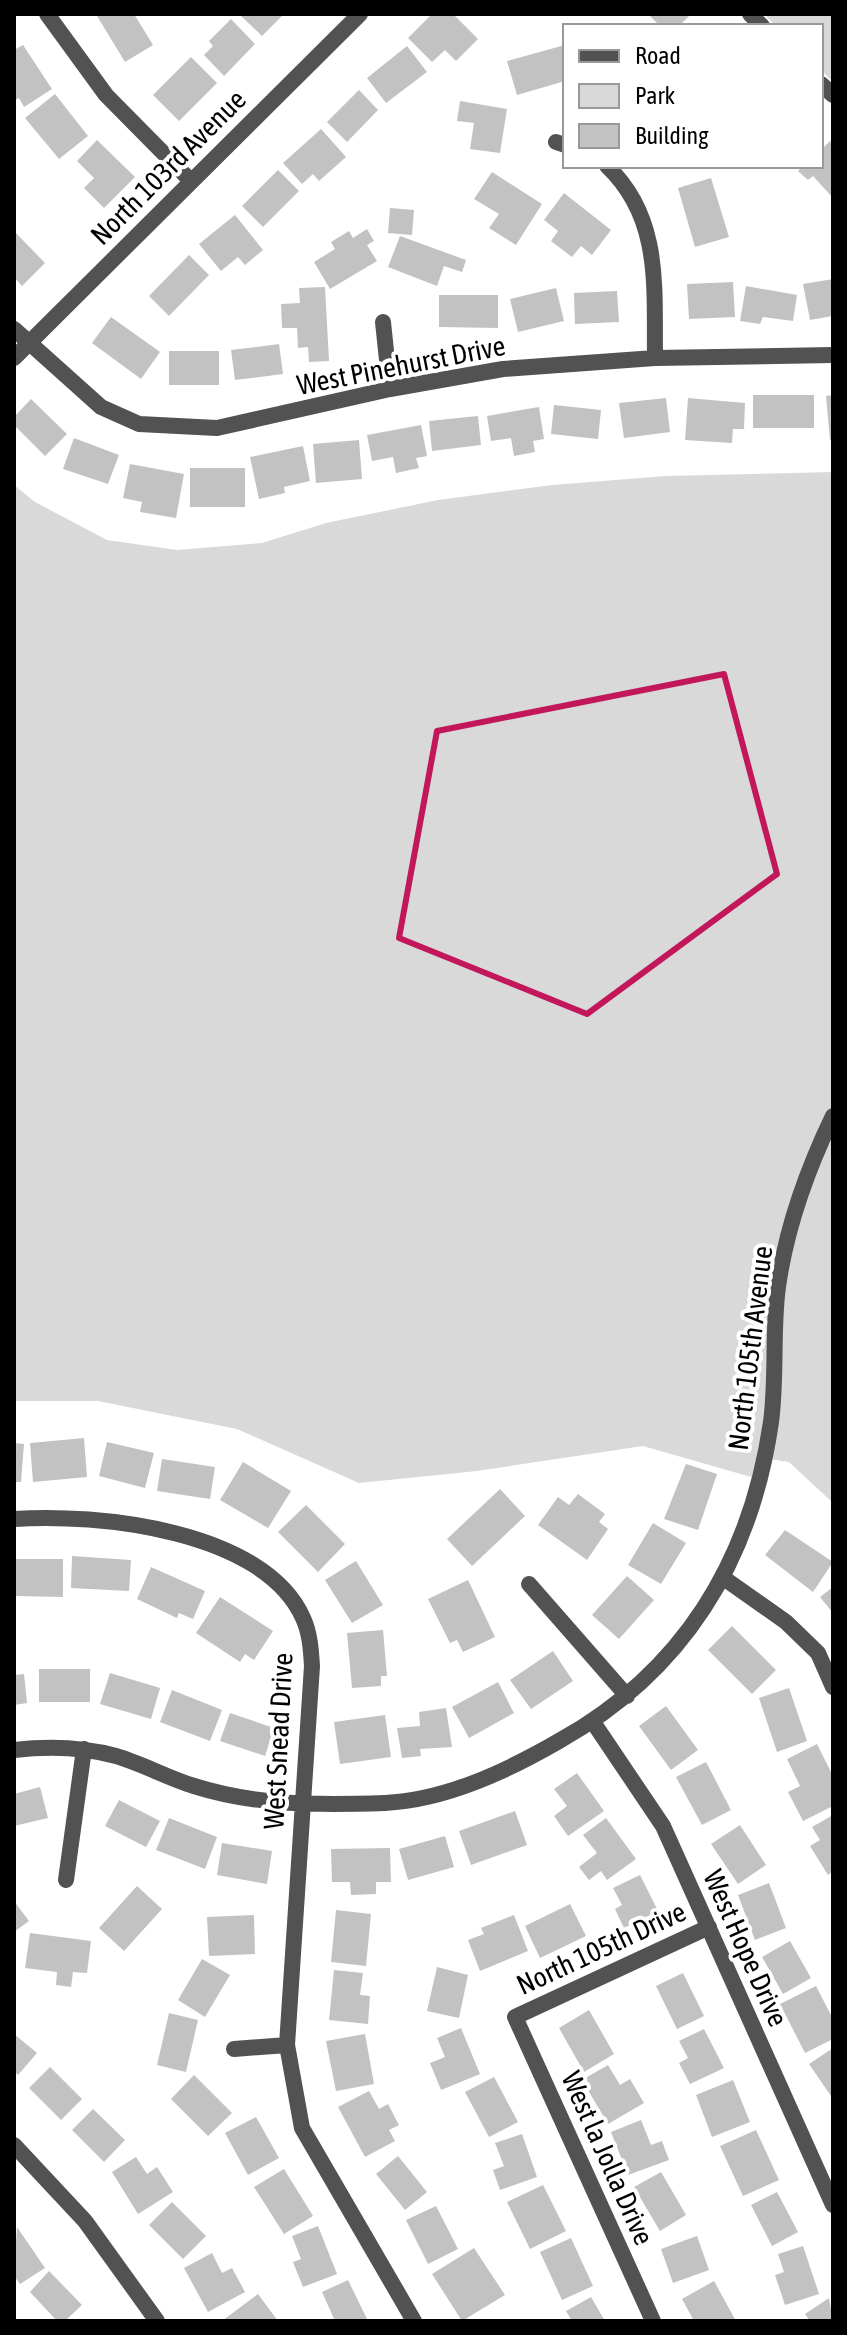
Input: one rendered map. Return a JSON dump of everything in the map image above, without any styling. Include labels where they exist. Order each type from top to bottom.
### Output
[{"type":"street","points":[[47,14],[106,95],[191,181]]},
{"type":"street","name":"North 103rd Avenue","points":[[14,358],[360,14]]},
{"type":"street","points":[[609,168],[625,183],[645,218],[654,263],[655,358]]},
{"type":"street","points":[[383,322],[390,389]]},
{"type":"street","name":"West Pinehurst Drive","points":[[14,329],[101,407],[139,424],[217,428],[390,389],[503,369],[655,358],[833,355]]},
{"type":"street","name":"North 105th Avenue","points":[[14,1750],[84,1749],[117,1756],[194,1786],[301,1806],[406,1802],[506,1771],[593,1722],[627,1696],[686,1636],[725,1579],[752,1507],[771,1423],[778,1287],[810,1170],[833,1116]]},
{"type":"street","name":"West Snead Drive","points":[[14,1519],[60,1517],[155,1530],[236,1555],[276,1581],[304,1618],[312,1666],[287,2045],[302,2128],[414,2321]]},
{"type":"street","points":[[725,1579],[786,1622],[818,1653],[833,1687]]},
{"type":"street","points":[[529,1584],[627,1696]]},
{"type":"street","name":"West Hope Drive","points":[[593,1722],[663,1826],[833,2205]]},
{"type":"street","points":[[66,1880],[84,1749]]},
{"type":"street","name":"North 105th Drive","points":[[515,2017],[709,1927]]},
{"type":"street","name":"West la Jolla Drive","points":[[515,2017],[653,2321]]},
{"type":"street","points":[[234,2049],[287,2045]]},
{"type":"street","points":[[14,2145],[85,2221],[157,2321]]},
{"type":"highlighted area","points":[[724,674],[777,874],[587,1014],[399,938],[437,731]]},
{"type":"green space","points":[[764,14],[833,14],[833,82],[823,72],[823,24],[774,24]]},
{"type":"green space","points":[[833,472],[833,1503],[789,1462],[763,1458],[758,1479],[643,1446],[477,1471],[359,1483],[237,1429],[98,1401],[14,1401],[14,485],[35,502],[107,540],[177,550],[262,543],[326,523],[438,500],[552,485],[666,476]]},
{"type":"building","points":[[134,14],[153,45],[125,62],[97,16]]},
{"type":"building","points":[[239,14],[284,14],[262,36]]},
{"type":"building","points":[[432,14],[453,14],[478,39],[456,61],[445,50],[432,62],[408,38]]},
{"type":"building","points":[[648,14],[691,14],[681,24],[658,24]]},
{"type":"building","points":[[231,19],[255,44],[224,76],[204,55],[213,46],[209,41]]},
{"type":"building","points":[[23,45],[52,89],[24,107],[19,98],[14,101],[14,50]]},
{"type":"building","points":[[407,46],[427,72],[386,103],[367,78]]},
{"type":"building","points":[[563,46],[563,82],[517,95],[507,61]]},
{"type":"building","points":[[191,57],[217,83],[179,121],[153,95]]},
{"type":"building","points":[[359,90],[378,110],[347,142],[327,122]]},
{"type":"building","points":[[55,94],[88,136],[59,159],[25,118]]},
{"type":"building","points":[[460,101],[507,109],[500,153],[470,149],[474,123],[457,121]]},
{"type":"building","points":[[321,129],[346,157],[319,181],[313,174],[302,184],[283,163]]},
{"type":"building","points":[[97,140],[135,177],[104,208],[84,188],[94,178],[77,161]]},
{"type":"building","points":[[830,141],[833,144],[833,198],[813,176],[808,180],[798,171],[801,168],[823,168],[823,148]]},
{"type":"building","points":[[278,170],[299,191],[263,227],[242,206]]},
{"type":"building","points":[[492,172],[542,204],[516,245],[489,228],[499,214],[474,199]]},
{"type":"building","points":[[711,178],[729,237],[695,247],[678,188]]},
{"type":"building","points":[[564,193],[611,230],[592,255],[581,246],[572,257],[551,241],[558,231],[544,220]]},
{"type":"building","points":[[390,208],[414,210],[412,235],[388,233]]},
{"type":"building","points":[[235,215],[263,250],[245,265],[238,257],[221,271],[199,244]]},
{"type":"building","points":[[367,229],[374,241],[367,245],[377,261],[330,289],[314,262],[335,249],[331,242],[349,231],[353,238]]},
{"type":"building","points":[[14,231],[45,263],[22,286],[14,277]]},
{"type":"building","points":[[400,236],[466,260],[462,272],[444,266],[437,286],[388,267]]},
{"type":"building","points":[[189,255],[209,275],[169,316],[149,296]]},
{"type":"building","points":[[833,279],[833,316],[810,320],[803,284]]},
{"type":"building","points":[[733,282],[735,317],[689,319],[687,284]]},
{"type":"building","points":[[746,286],[797,295],[793,321],[763,317],[760,324],[740,321]]},
{"type":"building","points":[[325,287],[329,361],[309,362],[308,347],[298,348],[297,328],[282,328],[281,304],[300,303],[299,288]]},
{"type":"building","points":[[556,288],[564,321],[518,332],[510,299]]},
{"type":"building","points":[[617,291],[619,322],[575,324],[574,293]]},
{"type":"building","points":[[439,295],[498,295],[498,328],[439,327]]},
{"type":"building","points":[[111,317],[160,352],[141,379],[92,343]]},
{"type":"building","points":[[279,344],[283,374],[235,380],[231,350]]},
{"type":"building","points":[[169,351],[219,351],[219,385],[169,385]]},
{"type":"building","points":[[753,395],[814,395],[814,428],[753,428]]},
{"type":"building","points":[[833,395],[833,440],[830,440],[826,396]]},
{"type":"building","points":[[666,398],[670,432],[624,438],[619,403]]},
{"type":"building","points":[[688,398],[745,403],[744,429],[733,429],[732,443],[685,440]]},
{"type":"building","points":[[31,399],[67,434],[45,456],[14,425],[14,417]]},
{"type":"building","points":[[554,405],[601,410],[598,439],[551,434]]},
{"type":"building","points":[[539,407],[544,439],[533,441],[535,452],[514,456],[511,438],[491,441],[487,416]]},
{"type":"building","points":[[478,416],[481,445],[432,451],[429,421]]},
{"type":"building","points":[[421,425],[427,456],[416,458],[419,468],[396,473],[393,457],[372,461],[367,435]]},
{"type":"building","points":[[74,438],[119,455],[108,484],[63,469]]},
{"type":"building","points":[[359,440],[362,479],[316,483],[313,444]]},
{"type":"building","points":[[303,446],[310,481],[284,487],[285,493],[259,499],[250,457]]},
{"type":"building","points":[[130,464],[184,474],[176,518],[140,512],[142,502],[123,498]]},
{"type":"building","points":[[190,468],[245,468],[245,507],[190,507]]},
{"type":"building","points":[[84,1438],[87,1477],[33,1482],[30,1443]]},
{"type":"building","points":[[107,1442],[154,1453],[145,1488],[99,1476]]},
{"type":"building","points":[[14,1443],[24,1444],[21,1482],[14,1482]]},
{"type":"building","points":[[162,1459],[215,1467],[210,1499],[157,1491]]},
{"type":"building","points":[[243,1462],[291,1491],[268,1528],[220,1500]]},
{"type":"building","points":[[686,1464],[717,1474],[698,1530],[664,1519]]},
{"type":"building","points":[[500,1489],[525,1516],[472,1566],[447,1539]]},
{"type":"building","points":[[578,1494],[605,1514],[599,1522],[608,1529],[587,1560],[538,1525],[558,1497],[569,1505]]},
{"type":"building","points":[[306,1505],[345,1544],[318,1572],[278,1532]]},
{"type":"building","points":[[653,1523],[686,1543],[661,1584],[628,1565]]},
{"type":"building","points":[[785,1530],[833,1562],[813,1592],[765,1555]]},
{"type":"building","points":[[72,1556],[131,1560],[129,1591],[71,1588]]},
{"type":"building","points":[[14,1559],[63,1559],[63,1597],[14,1596]]},
{"type":"building","points":[[356,1561],[383,1605],[352,1623],[325,1580]]},
{"type":"building","points":[[151,1567],[205,1591],[193,1619],[179,1613],[177,1618],[137,1599]]},
{"type":"building","points":[[627,1576],[654,1600],[619,1639],[592,1615]]},
{"type":"building","points":[[468,1580],[495,1637],[463,1652],[457,1640],[450,1643],[428,1599]]},
{"type":"building","points":[[833,1587],[833,1613],[820,1597]]},
{"type":"building","points":[[220,1597],[273,1631],[254,1660],[245,1654],[240,1662],[196,1633]]},
{"type":"building","points":[[732,1626],[776,1670],[752,1694],[708,1650]]},
{"type":"building","points":[[383,1630],[387,1676],[381,1676],[381,1686],[352,1688],[347,1633]]},
{"type":"building","points":[[553,1651],[573,1681],[531,1709],[510,1680]]},
{"type":"building","points":[[39,1669],[90,1669],[90,1702],[39,1702]]},
{"type":"building","points":[[110,1673],[160,1688],[151,1719],[100,1704]]},
{"type":"building","points":[[24,1674],[27,1703],[14,1705],[14,1675]]},
{"type":"building","points":[[498,1682],[514,1713],[469,1738],[452,1707]]},
{"type":"building","points":[[789,1688],[807,1741],[777,1752],[759,1698]]},
{"type":"building","points":[[172,1690],[222,1710],[210,1741],[160,1722]]},
{"type":"building","points":[[666,1706],[698,1750],[671,1770],[639,1726]]},
{"type":"building","points":[[446,1708],[452,1747],[420,1749],[421,1756],[402,1758],[397,1728],[420,1726],[419,1712]]},
{"type":"building","points":[[230,1713],[274,1728],[265,1756],[220,1741]]},
{"type":"building","points":[[385,1715],[391,1757],[340,1764],[334,1722]]},
{"type":"building","points":[[817,1744],[833,1776],[833,1806],[803,1821],[788,1792],[800,1786],[787,1759]]},
{"type":"building","points":[[706,1762],[731,1810],[702,1825],[676,1777]]},
{"type":"building","points":[[577,1773],[604,1811],[568,1836],[554,1816],[567,1806],[554,1789]]},
{"type":"building","points":[[40,1787],[48,1818],[14,1826],[14,1794]]},
{"type":"building","points":[[119,1800],[160,1821],[146,1847],[105,1826]]},
{"type":"building","points":[[515,1811],[527,1845],[471,1865],[459,1831]]},
{"type":"building","points":[[833,1815],[833,1871],[828,1875],[810,1846],[820,1840],[812,1827]]},
{"type":"building","points":[[169,1818],[217,1837],[205,1869],[156,1850]]},
{"type":"building","points":[[606,1818],[636,1859],[607,1880],[601,1871],[589,1880],[579,1867],[597,1853],[583,1835]]},
{"type":"building","points":[[740,1825],[766,1865],[738,1884],[711,1844]]},
{"type":"building","points":[[445,1836],[454,1867],[408,1880],[399,1849]]},
{"type":"building","points":[[222,1843],[272,1851],[267,1884],[217,1875]]},
{"type":"building","points":[[390,1848],[391,1882],[376,1882],[376,1894],[351,1895],[350,1882],[332,1882],[331,1849]]},
{"type":"building","points":[[640,1875],[658,1911],[624,1928],[615,1909],[622,1905],[613,1888]]},
{"type":"building","points":[[769,1883],[786,1928],[755,1940],[738,1895]]},
{"type":"building","points":[[137,1886],[162,1909],[124,1951],[99,1928]]},
{"type":"building","points":[[14,1901],[29,1921],[14,1932]]},
{"type":"building","points":[[570,1904],[586,1936],[540,1958],[525,1926]]},
{"type":"building","points":[[336,1910],[371,1914],[366,1966],[331,1962]]},
{"type":"building","points":[[254,1915],[255,1954],[209,1956],[207,1917]]},
{"type":"building","points":[[514,1915],[528,1951],[480,1971],[468,1940],[484,1934],[481,1928]]},
{"type":"building","points":[[30,1933],[91,1941],[87,1973],[73,1972],[71,1987],[56,1985],[57,1972],[25,1968]]},
{"type":"building","points":[[790,1941],[811,1978],[783,1994],[762,1957]]},
{"type":"building","points":[[202,1959],[230,1975],[205,2017],[178,2000]]},
{"type":"building","points":[[437,1967],[468,1975],[459,2018],[427,2011]]},
{"type":"building","points":[[334,1970],[363,1973],[360,1995],[370,1996],[368,2024],[329,2020]]},
{"type":"building","points":[[683,1973],[704,2016],[677,2029],[656,1986]]},
{"type":"building","points":[[816,1986],[833,2019],[833,2039],[805,2053],[780,2004]]},
{"type":"building","points":[[589,2010],[614,2054],[584,2072],[559,2028]]},
{"type":"building","points":[[169,2013],[198,2020],[186,2072],[157,2065]]},
{"type":"building","points":[[461,2028],[480,2074],[441,2090],[430,2063],[445,2057],[437,2038]]},
{"type":"building","points":[[704,2029],[724,2068],[690,2084],[679,2063],[688,2058],[679,2041]]},
{"type":"building","points":[[14,2034],[37,2053],[18,2075],[14,2071]]},
{"type":"building","points":[[365,2034],[374,2084],[336,2091],[326,2041]]},
{"type":"building","points":[[833,2048],[833,2099],[809,2064]]},
{"type":"building","points":[[608,2065],[620,2085],[630,2079],[644,2103],[608,2124],[582,2080]]},
{"type":"building","points":[[50,2067],[82,2099],[61,2120],[29,2088]]},
{"type":"building","points":[[194,2075],[232,2113],[208,2136],[171,2099]]},
{"type":"building","points":[[494,2077],[518,2122],[489,2137],[465,2092]]},
{"type":"building","points":[[733,2080],[750,2122],[712,2137],[696,2095]]},
{"type":"building","points":[[369,2091],[379,2109],[388,2104],[399,2125],[389,2130],[395,2141],[365,2157],[338,2107]]},
{"type":"building","points":[[93,2109],[125,2140],[104,2162],[72,2130]]},
{"type":"building","points":[[256,2117],[279,2158],[248,2175],[225,2133]]},
{"type":"building","points":[[641,2120],[651,2145],[662,2141],[669,2160],[628,2175],[611,2132]]},
{"type":"building","points":[[756,2130],[779,2180],[743,2196],[720,2146]]},
{"type":"building","points":[[522,2134],[537,2177],[500,2190],[493,2170],[504,2166],[495,2143]]},
{"type":"building","points":[[398,2156],[427,2192],[405,2210],[376,2174]]},
{"type":"building","points":[[136,2157],[147,2174],[157,2167],[173,2192],[138,2214],[112,2172]]},
{"type":"building","points":[[284,2169],[313,2216],[284,2234],[254,2187]]},
{"type":"building","points":[[661,2172],[686,2215],[660,2231],[634,2187]]},
{"type":"building","points":[[543,2185],[566,2231],[530,2249],[507,2202]]},
{"type":"building","points":[[777,2192],[798,2232],[772,2246],[751,2205]]},
{"type":"building","points":[[172,2202],[206,2236],[183,2259],[149,2225]]},
{"type":"building","points":[[436,2206],[458,2249],[428,2264],[406,2220]]},
{"type":"building","points":[[318,2226],[337,2274],[303,2287],[293,2262],[301,2259],[292,2236]]},
{"type":"building","points":[[17,2227],[45,2268],[20,2284],[14,2276]]},
{"type":"building","points":[[697,2236],[709,2270],[673,2283],[661,2249]]},
{"type":"building","points":[[571,2238],[593,2286],[562,2300],[540,2252]]},
{"type":"building","points":[[803,2246],[819,2294],[785,2305],[775,2275],[784,2272],[778,2254]]},
{"type":"building","points":[[474,2248],[505,2295],[462,2321],[432,2274]]},
{"type":"building","points":[[212,2253],[222,2273],[232,2268],[245,2292],[208,2312],[184,2268]]},
{"type":"building","points":[[49,2271],[82,2305],[65,2321],[57,2321],[30,2292]]},
{"type":"building","points":[[348,2280],[368,2321],[335,2321],[322,2292]]},
{"type":"building","points":[[714,2281],[736,2321],[694,2321],[682,2299]]},
{"type":"building","points":[[258,2294],[278,2321],[222,2321]]},
{"type":"building","points":[[591,2297],[605,2321],[572,2321],[566,2311]]},
{"type":"building","points":[[829,2298],[833,2321],[810,2321],[805,2314]]}]
